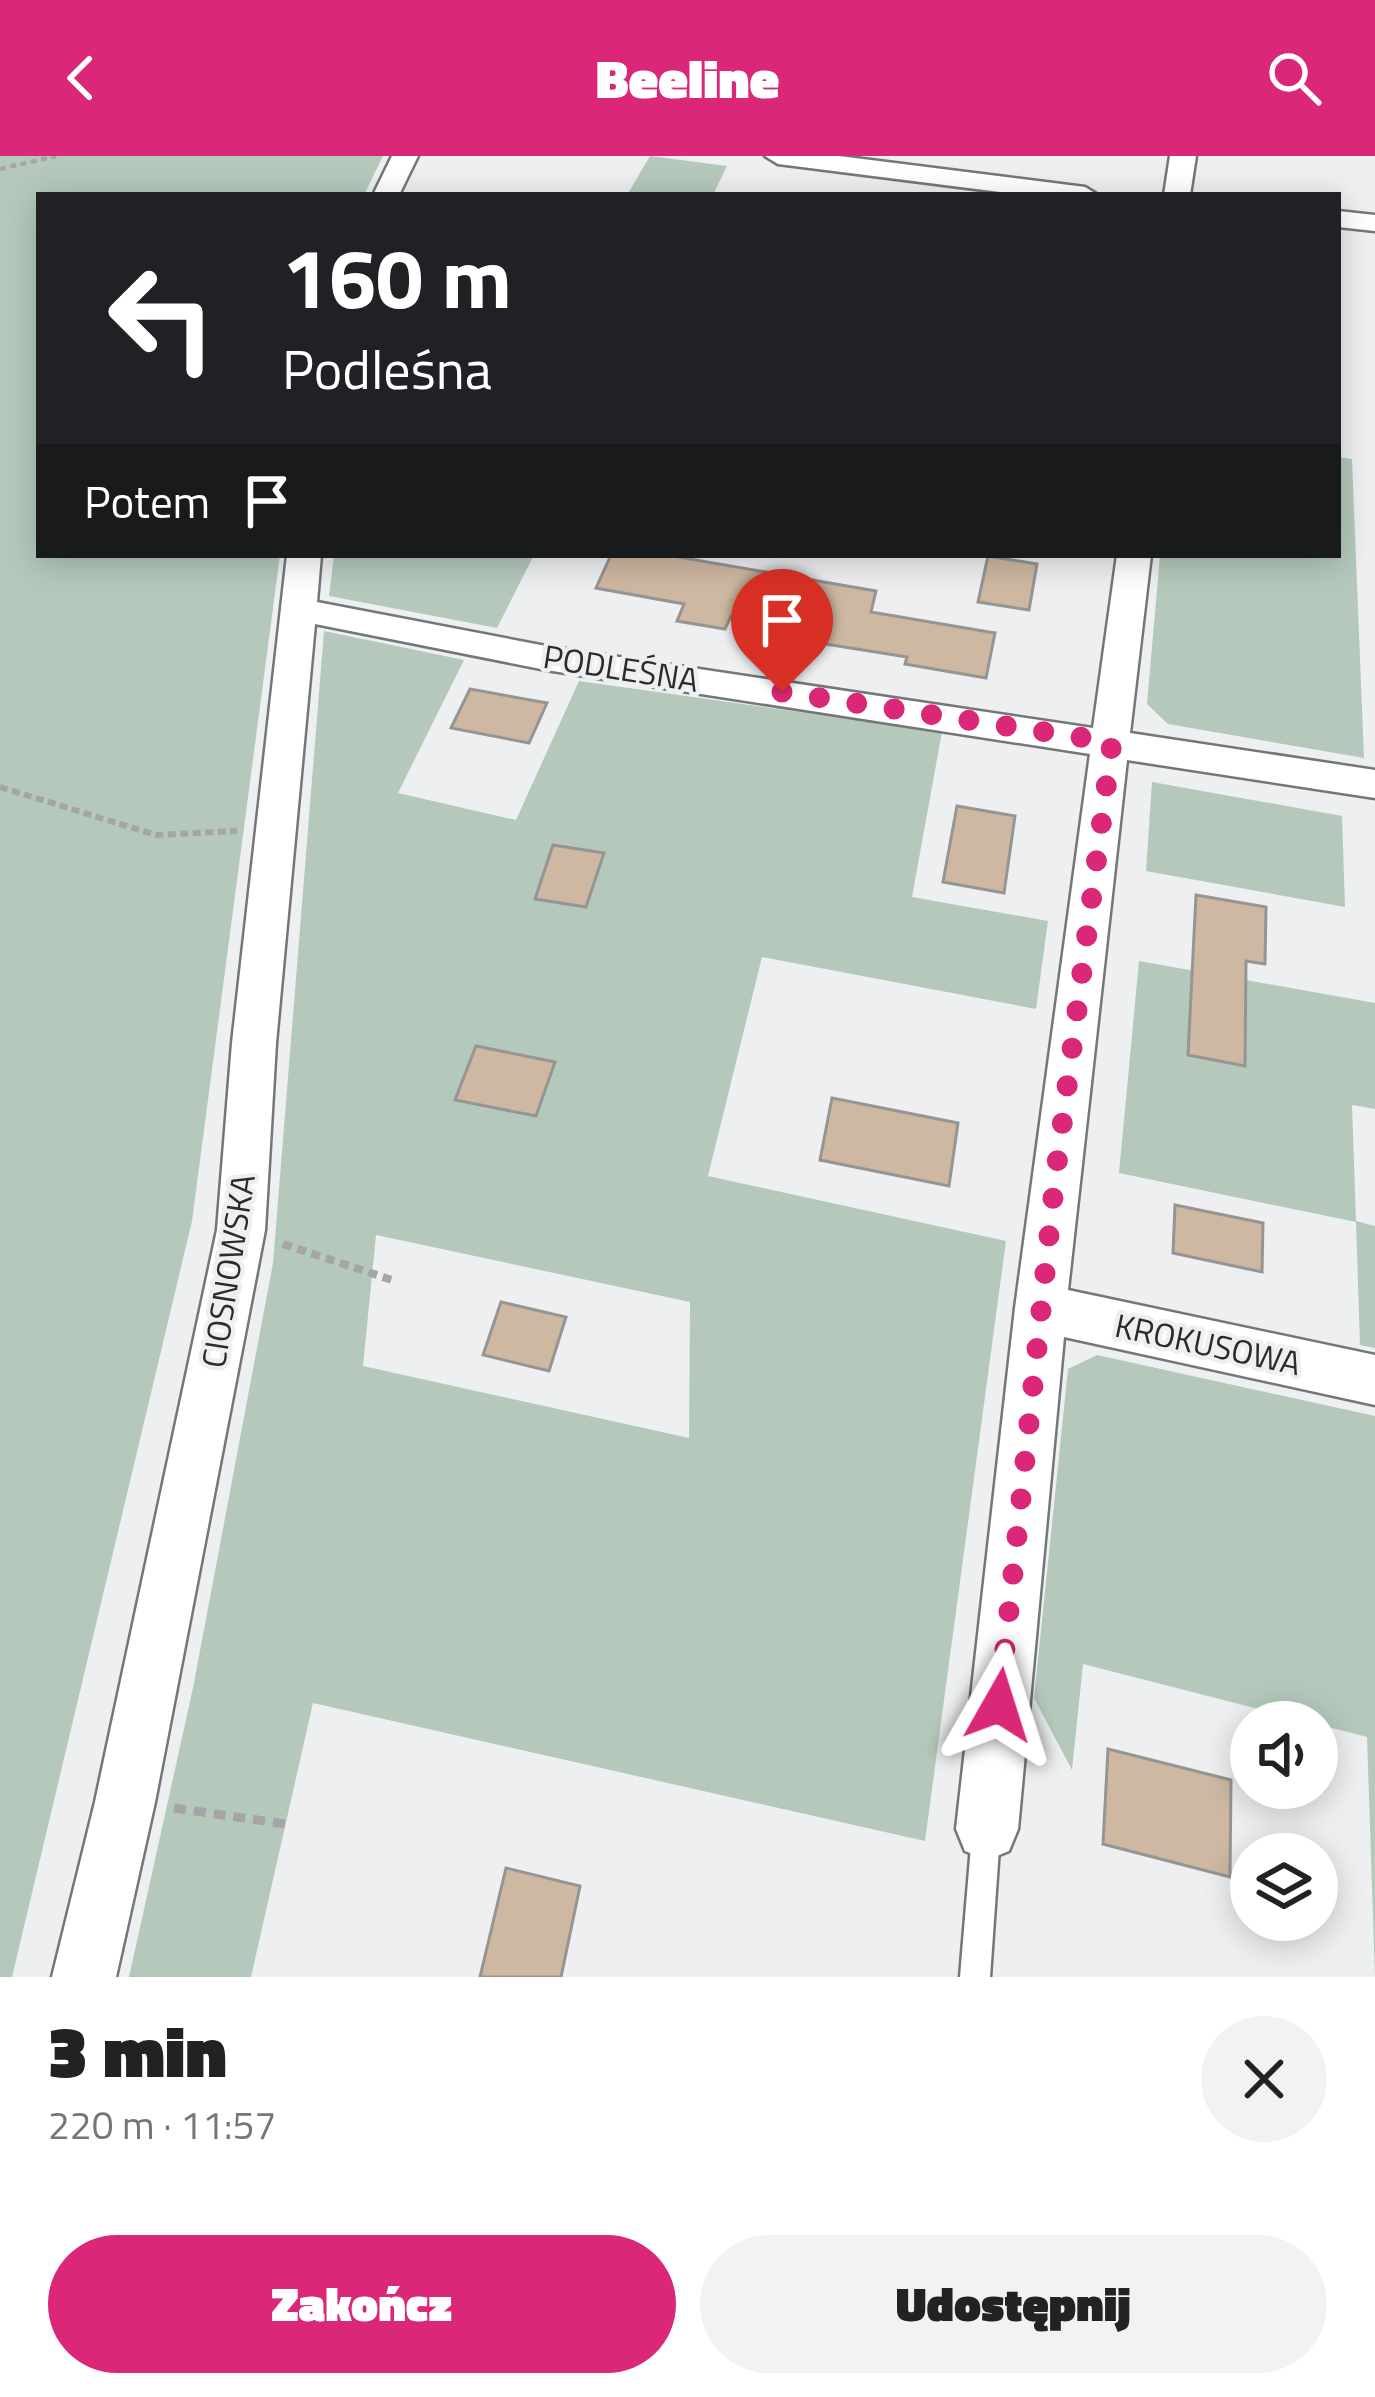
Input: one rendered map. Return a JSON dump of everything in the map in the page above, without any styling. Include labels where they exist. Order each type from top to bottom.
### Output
[{"type":"street","points":[[387,192],[405,156]]},
{"type":"street","points":[[778,156],[1061,192]]},
{"type":"street","points":[[1177,192],[1183,156]]},
{"type":"street","points":[[1341,219],[1375,223]]},
{"type":"street","name":"CIOSNOWSKA","points":[[84,1977],[125,1802],[241,1230],[295,609],[304,558]]},
{"type":"street","points":[[987,1829],[1040,1308],[1134,558]]},
{"type":"street","name":"PODLEŚNA","points":[[295,609],[546,658],[1375,784]]},
{"type":"street","name":"KROKUSOWA","points":[[1040,1308],[1375,1380]]},
{"type":"lane","points":[[975,1977],[987,1829]]},
{"type":"path","points":[[0,169],[56,156]]},
{"type":"path","points":[[0,787],[156,835],[275,829]]},
{"type":"path","points":[[241,1230],[395,1281]]},
{"type":"path","points":[[125,1802],[285,1824]]},
{"type":"green space","points":[[0,156],[383,156],[365,192],[36,192],[36,558],[280,558],[192,1221],[12,1977],[0,1977]]},
{"type":"green space","points":[[650,156],[727,166],[714,192],[629,192]]},
{"type":"green space","points":[[1341,457],[1352,459],[1364,758],[1168,724],[1147,704],[1160,558],[1341,558]]},
{"type":"green space","points":[[334,558],[532,558],[497,628],[329,596]]},
{"type":"green space","points":[[324,631],[464,660],[398,793],[516,820],[579,681],[942,732],[912,897],[1048,921],[1036,1009],[762,957],[708,1176],[1006,1241],[925,1841],[313,1703],[251,1977],[129,1977],[193,1688],[273,1263]],"holes":[[[376,1235],[690,1302],[689,1438],[363,1366]]]},
{"type":"green space","points":[[1152,782],[1342,816],[1345,907],[1146,871]]},
{"type":"green space","points":[[1139,961],[1375,1003],[1375,1109],[1352,1105],[1356,1221],[1375,1226],[1375,1348],[1360,1345],[1356,1222],[1119,1173]]},
{"type":"green space","points":[[1097,1355],[1375,1416],[1375,1977],[1367,1737],[1338,1730],[1338,1701],[1230,1702],[1083,1664],[1072,1770],[1034,1698],[1068,1369]]},
{"type":"building","points":[[610,558],[684,558],[876,591],[871,612],[995,633],[986,678],[905,664],[907,657],[794,639],[798,627],[731,616],[725,629],[677,621],[684,604],[596,588]]},
{"type":"building","points":[[988,558],[1037,564],[1029,610],[978,602]]},
{"type":"building","points":[[470,689],[547,703],[529,743],[451,728]]},
{"type":"building","points":[[957,806],[1015,816],[1004,893],[943,882]]},
{"type":"building","points":[[553,845],[604,853],[586,907],[535,899]]},
{"type":"building","points":[[1196,895],[1266,907],[1265,964],[1246,961],[1245,1066],[1188,1055]]},
{"type":"building","points":[[476,1046],[555,1062],[536,1116],[455,1100]]},
{"type":"building","points":[[832,1098],[958,1123],[949,1186],[820,1160]]},
{"type":"building","points":[[1175,1205],[1263,1223],[1262,1272],[1173,1253]]},
{"type":"building","points":[[501,1302],[566,1317],[549,1371],[483,1355]]},
{"type":"building","points":[[1108,1749],[1230,1780],[1230,1877],[1103,1844]]},
{"type":"building","points":[[506,1868],[580,1886],[561,1977],[480,1977]]},
{"type":"route","points":[[782,692],[1112,742],[1055,1179],[999,1705]]}]
